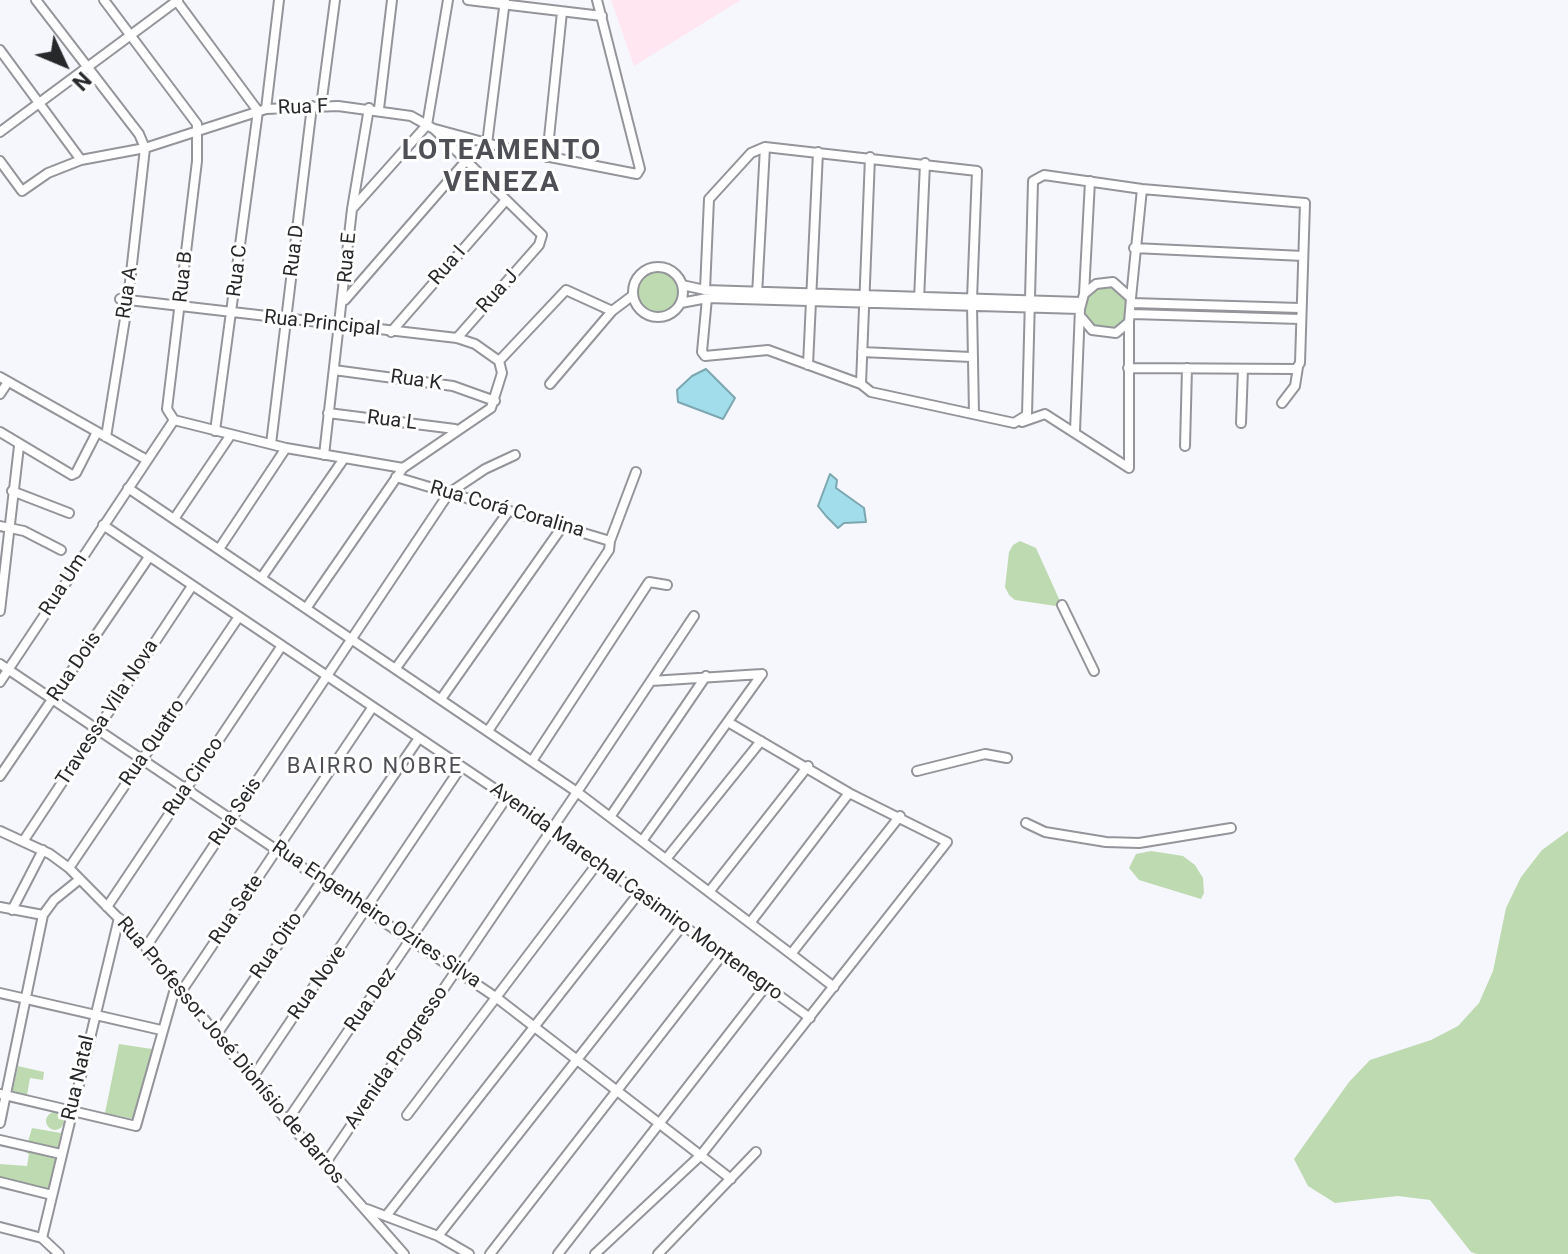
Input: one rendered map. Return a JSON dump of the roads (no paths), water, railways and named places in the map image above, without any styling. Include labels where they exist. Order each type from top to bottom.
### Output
[{"type":"street","points":[[36,0],[139,134],[145,148]]},
{"type":"street","points":[[104,0],[193,118],[197,131]]},
{"type":"street","points":[[0,132],[177,0],[262,110]]},
{"type":"street","name":"Rua C","points":[[215,431],[279,0]]},
{"type":"street","name":"Rua D","points":[[271,444],[317,106],[335,0]]},
{"type":"street","points":[[379,109],[392,0]]},
{"type":"street","points":[[352,209],[431,127],[448,0]]},
{"type":"street","points":[[468,0],[602,16]]},
{"type":"street","points":[[431,127],[487,144],[547,157],[634,174],[639,172],[597,0]]},
{"type":"street","points":[[487,144],[504,2]]},
{"type":"street","points":[[547,157],[562,12]]},
{"type":"street","points":[[0,50],[81,160]]},
{"type":"street","name":"Rua F","points":[[0,161],[20,191],[48,173],[81,160],[145,148],[262,110],[317,106],[379,109],[411,116],[431,127],[541,232],[539,245]]},
{"type":"street","name":"Rua E","points":[[324,455],[344,302],[352,209],[369,108]]},
{"type":"street","name":"Rua B","points":[[174,420],[167,409],[181,307],[197,131]]},
{"type":"street","points":[[757,296],[765,147]]},
{"type":"street","points":[[974,414],[971,357],[977,171],[765,147],[751,153],[709,199],[702,352],[705,356],[768,350],[861,384],[871,392],[974,414],[1020,423],[1045,414],[1129,468],[1130,318],[1134,248],[1142,189]]},
{"type":"street","name":"Rua A","points":[[106,437],[145,148]]},
{"type":"street","points":[[808,365],[818,152]]},
{"type":"street","points":[[861,384],[870,157]]},
{"type":"street","points":[[344,302],[465,162]]},
{"type":"street","points":[[919,301],[925,163]]},
{"type":"street","points":[[1020,423],[1027,415],[1033,181],[1044,175],[1142,189],[1305,203],[1299,366],[1295,386],[1282,403]]},
{"type":"street","points":[[1075,431],[1090,181]]},
{"type":"street","name":"Rua I","points":[[391,332],[506,200]]},
{"type":"street","name":"Rua J","points":[[457,338],[539,245]]},
{"type":"street","points":[[1134,248],[1303,256]]},
{"type":"street","points":[[550,384],[612,311],[632,296],[639,275],[655,267],[672,271],[682,285],[706,294],[1082,306]]},
{"type":"street","points":[[1082,306],[1096,284],[1113,282],[1131,300],[1300,308]]},
{"type":"street","points":[[681,303],[682,285]]},
{"type":"street","points":[[307,607],[403,468],[456,429],[478,418],[495,401],[502,373],[499,361],[566,290],[612,311]]},
{"type":"street","points":[[632,296],[637,308],[652,317],[669,315],[681,303],[706,294]]},
{"type":"street","name":"Rua Principal","points":[[124,299],[340,327],[457,338],[475,344],[499,361]]},
{"type":"street","points":[[1082,306],[1100,334],[1116,333],[1130,318],[1300,319]]},
{"type":"street","points":[[862,352],[971,357]]},
{"type":"street","points":[[1128,368],[1290,371],[1299,366]]},
{"type":"street","points":[[1185,446],[1187,368]]},
{"type":"street","points":[[1241,423],[1243,369]]},
{"type":"street","name":"Rua K","points":[[334,370],[453,386],[495,401]]},
{"type":"street","points":[[0,394],[4,380],[147,460],[174,420],[230,436],[343,460],[403,468]]},
{"type":"street","name":"Rua L","points":[[328,413],[456,429]]},
{"type":"street","points":[[0,432],[19,446],[73,475],[97,432]]},
{"type":"street","points":[[174,519],[230,436]]},
{"type":"street","points":[[0,611],[4,527],[19,446]]},
{"type":"street","points":[[219,549],[286,448]]},
{"type":"street","points":[[449,493],[485,469],[515,455]]},
{"type":"street","name":"Rua Um","points":[[0,682],[147,460]]},
{"type":"street","points":[[262,577],[343,460]]},
{"type":"street","points":[[488,731],[610,546],[636,472]]},
{"type":"street","name":"Rua Corá Coralina","points":[[396,477],[562,527],[610,546]]},
{"type":"street","points":[[128,488],[354,638],[577,792],[834,987]]},
{"type":"street","points":[[12,491],[69,513]]},
{"type":"street","name":"Rua Seis","points":[[146,947],[449,493]]},
{"type":"street","points":[[396,668],[508,512]]},
{"type":"street","name":"Avenida Marechal Casimiro Montenegro","points":[[103,525],[507,797],[810,1018]]},
{"type":"street","points":[[4,527],[61,550]]},
{"type":"street","points":[[441,699],[562,527]]},
{"type":"street","name":"Rua Dois","points":[[0,776],[149,557]]},
{"type":"street","points":[[532,761],[649,582],[655,580],[667,585]]},
{"type":"street","name":"Travessa Vila Nova","points":[[24,840],[192,586]]},
{"type":"street","points":[[1062,605],[1094,671]]},
{"type":"street","name":"Avenida Progresso","points":[[325,1164],[694,616]]},
{"type":"street","name":"Rua Quatro","points":[[69,868],[238,618]]},
{"type":"street","name":"Rua Cinco","points":[[107,907],[281,647]]},
{"type":"street","name":"Rua Engenheiro Ozires Silva","points":[[0,664],[368,909],[537,1026],[731,1179]]},
{"type":"street","points":[[642,841],[762,674],[651,681]]},
{"type":"street","points":[[610,817],[706,676]]},
{"type":"street","name":"Rua Sete","points":[[71,1112],[136,1126],[161,1030],[178,988],[278,849],[372,708]]},
{"type":"street","points":[[595,1254],[701,1155],[947,842],[849,793],[808,766],[728,722]]},
{"type":"street","name":"Rua Oito","points":[[217,1034],[419,738]]},
{"type":"street","points":[[666,859],[761,741]]},
{"type":"street","points":[[917,771],[985,754],[1007,758]]},
{"type":"street","points":[[709,892],[808,766]]},
{"type":"street","name":"Rua Nove","points":[[253,1077],[461,767]]},
{"type":"street","points":[[750,923],[849,793]]},
{"type":"street","name":"Rua Dez","points":[[287,1121],[413,940],[507,797]]},
{"type":"street","points":[[791,954],[900,816]]},
{"type":"street","points":[[1026,823],[1045,832],[1106,842],[1139,843],[1231,828]]},
{"type":"street","name":"Rua Professor José Dionísio de Barros","points":[[0,831],[43,850],[69,868],[119,918],[287,1121],[363,1207],[438,1236],[469,1254]]},
{"type":"street","points":[[12,910],[43,850]]},
{"type":"street","points":[[407,1115],[597,864]]},
{"type":"street","points":[[0,1123],[3,1095],[28,999],[43,915],[54,900],[80,879]]},
{"type":"street","points":[[386,1216],[639,893]]},
{"type":"street","points":[[0,907],[43,915]]},
{"type":"street","name":"Rua Natal","points":[[42,1238],[119,918]]},
{"type":"street","points":[[438,1236],[683,925]]},
{"type":"street","points":[[490,1254],[723,954]]},
{"type":"street","points":[[558,1254],[766,986]]},
{"type":"street","points":[[0,993],[94,1012],[161,1030]]},
{"type":"street","points":[[3,1095],[71,1112]]},
{"type":"street","points":[[0,1140],[61,1154]]},
{"type":"street","points":[[658,1254],[756,1152]]},
{"type":"street","points":[[0,1182],[52,1195]]},
{"type":"street","points":[[363,1207],[404,1254]]},
{"type":"street","points":[[0,1227],[42,1238],[59,1254]]},
{"type":"water","points":[[706,369],[735,398],[723,419],[678,402],[677,390],[692,376]]},
{"type":"water","points":[[830,474],[837,480],[836,488],[864,508],[866,522],[844,523],[838,528],[818,506]]},
{"type":"district","name":"LOTEAMENTO VENEZA","points":[[502,168]]},
{"type":"district","name":"BAIRRO NOBRE","points":[[375,767]]}]
